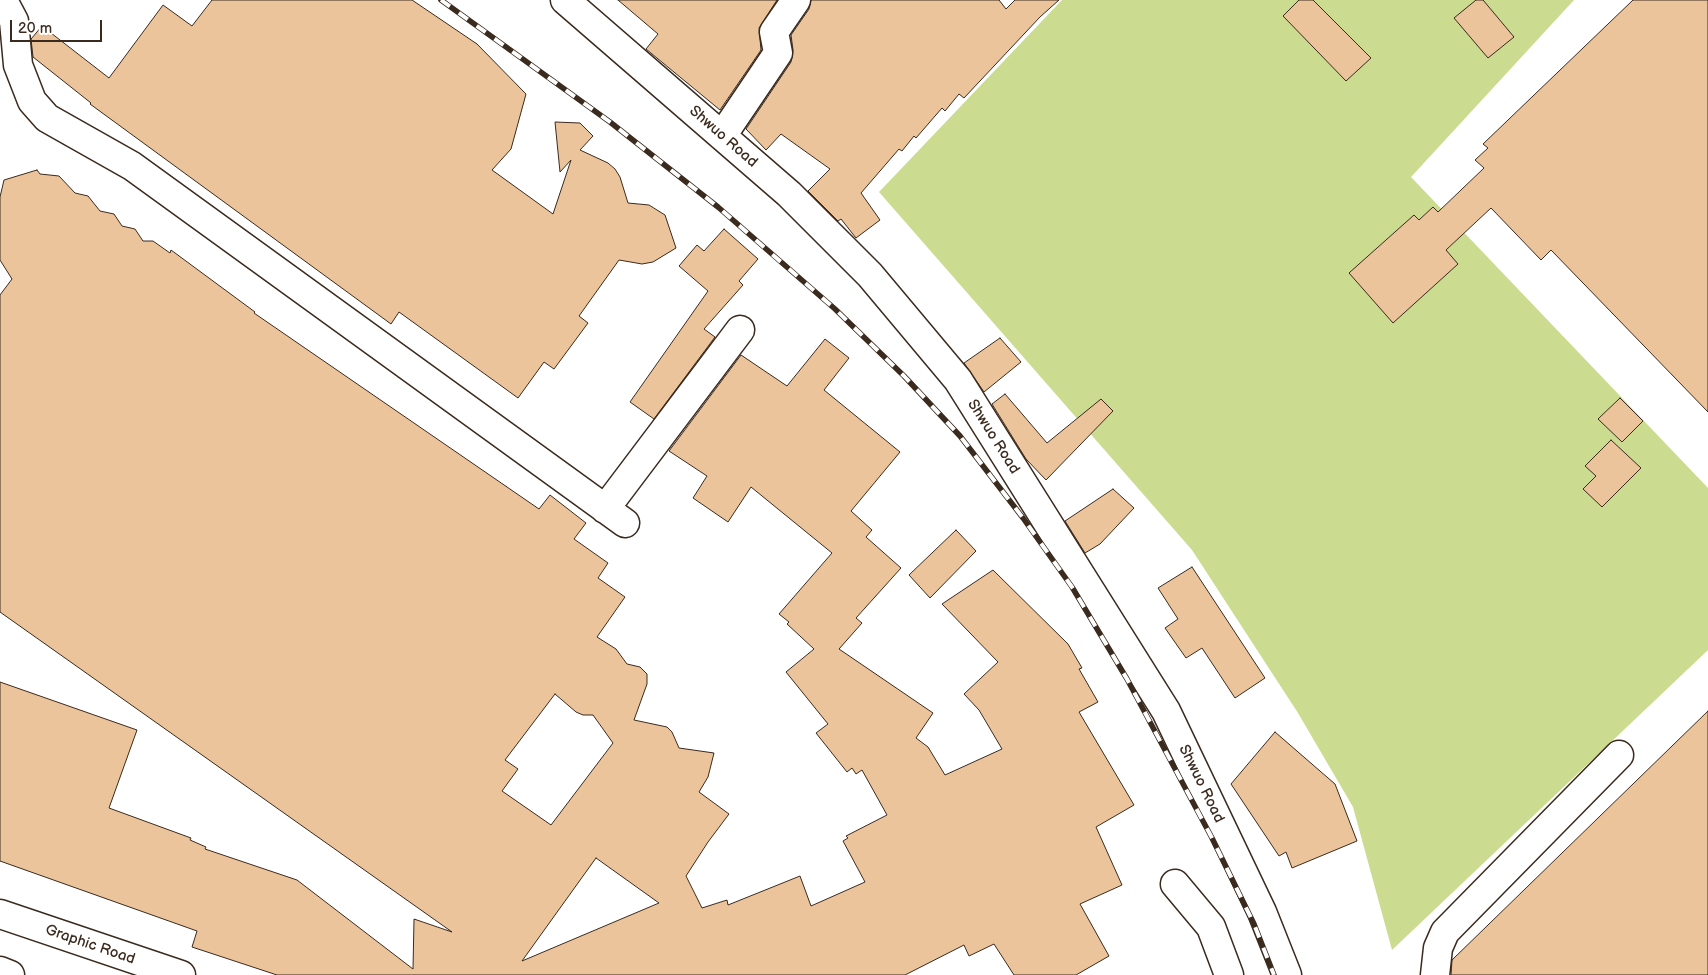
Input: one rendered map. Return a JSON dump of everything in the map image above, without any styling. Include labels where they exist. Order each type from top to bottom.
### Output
[{"type":"street","name":"Shwuo Road","points":[[565,0],[789,194],[870,275],[958,380],[1065,554],[1166,711],[1262,912],[1287,975]]},
{"type":"street","points":[[722,136],[778,53],[774,32],[796,0]]},
{"type":"street","points":[[0,2],[6,6],[14,21],[18,65],[32,101],[47,118],[132,166],[615,516],[740,330]]},
{"type":"street","points":[[1435,975],[1438,948],[1445,932],[1619,755]]},
{"type":"street","points":[[1174,884],[1211,927],[1229,975]]},
{"type":"street","name":"Graphic Road","points":[[0,914],[181,975]]},
{"type":"street","points":[[0,971],[10,975]]},
{"type":"green space","points":[[1062,0],[1574,0],[1411,177],[1708,488],[1708,650],[1392,950],[1353,807],[1298,713],[1192,550],[879,192]]},
{"type":"building","points":[[212,0],[412,0],[477,44],[526,94],[511,149],[492,170],[553,214],[571,160],[560,172],[555,122],[580,123],[593,136],[580,150],[608,163],[615,169],[620,177],[628,203],[649,205],[665,215],[676,248],[653,262],[642,264],[619,260],[579,316],[588,323],[554,369],[544,362],[518,398],[399,312],[391,324],[90,104],[33,57],[31,39],[42,26],[109,78],[163,5],[192,26]]},
{"type":"building","points":[[618,0],[777,0],[759,28],[761,50],[720,110],[646,49],[658,34]]},
{"type":"building","points":[[811,0],[999,0],[1006,9],[1015,0],[1059,0],[1040,17],[964,98],[959,94],[945,111],[942,108],[916,138],[914,136],[902,151],[899,149],[861,193],[880,220],[856,238],[841,219],[838,221],[808,191],[830,169],[781,134],[766,150],[746,129],[791,62],[793,50],[791,35],[809,9]]},
{"type":"building","points":[[1299,0],[1313,0],[1371,58],[1346,81],[1283,16]]},
{"type":"building","points":[[1476,0],[1483,0],[1514,37],[1488,58],[1454,18]]},
{"type":"building","points":[[1633,0],[1708,0],[1708,412],[1551,250],[1541,260],[1491,208],[1446,250],[1458,264],[1393,323],[1349,273],[1414,215],[1419,220],[1433,207],[1438,212],[1484,168],[1475,160],[1488,148],[1483,144]]},
{"type":"building","points":[[37,170],[40,174],[59,176],[75,193],[88,196],[100,211],[114,214],[122,226],[135,229],[143,241],[153,241],[170,253],[171,250],[254,313],[539,509],[550,495],[586,523],[574,539],[608,563],[598,578],[625,597],[597,637],[616,649],[627,664],[640,667],[647,674],[647,684],[634,720],[667,727],[672,732],[679,748],[714,753],[708,777],[699,792],[729,814],[686,876],[702,908],[727,900],[728,905],[800,876],[811,906],[865,882],[843,841],[848,838],[846,836],[887,815],[862,770],[856,774],[852,768],[847,772],[816,733],[828,724],[786,672],[814,649],[779,614],[832,553],[751,487],[728,522],[693,498],[707,476],[669,451],[741,355],[787,386],[825,339],[849,358],[824,390],[900,452],[851,511],[872,530],[866,537],[901,568],[856,618],[862,623],[839,649],[933,713],[916,738],[928,747],[945,775],[1002,749],[979,710],[964,694],[998,662],[942,604],[993,570],[1068,644],[1082,668],[1079,669],[1098,702],[1079,712],[1134,805],[1096,827],[1122,885],[1080,904],[1109,956],[1076,975],[1014,975],[994,944],[969,956],[964,945],[905,975],[277,975],[192,947],[197,931],[0,861],[0,682],[137,730],[109,808],[191,838],[190,840],[206,847],[205,849],[297,880],[413,969],[414,919],[452,932],[0,612],[0,295],[12,279],[0,260],[0,197],[4,180]],"holes":[[[555,694],[576,712],[583,715],[593,715],[613,743],[551,825],[502,791],[518,769],[505,760]],[[596,858],[659,903],[522,961]]]},
{"type":"building","points":[[724,229],[758,259],[739,281],[743,285],[704,329],[715,337],[654,419],[630,402],[708,291],[679,266],[697,245],[704,251]]},
{"type":"building","points":[[1000,338],[1021,362],[984,392],[964,363]]},
{"type":"building","points":[[1005,394],[1047,443],[1101,399],[1113,411],[1046,480],[1026,459],[992,404]]},
{"type":"building","points":[[1620,398],[1643,421],[1622,442],[1598,419]]},
{"type":"building","points":[[1611,440],[1641,468],[1602,507],[1583,489],[1596,476],[1585,466]]},
{"type":"building","points":[[1113,489],[1134,508],[1100,544],[1085,553],[1065,521]]},
{"type":"building","points":[[956,530],[976,551],[930,598],[909,575]]},
{"type":"building","points":[[1192,567],[1265,678],[1235,698],[1202,648],[1186,658],[1165,628],[1178,619],[1158,588]]},
{"type":"building","points":[[1708,711],[1708,975],[1451,975],[1452,960]]},
{"type":"building","points":[[1275,732],[1335,784],[1357,841],[1292,868],[1286,852],[1279,856],[1231,784]]},
{"type":"railway","points":[[441,0],[610,122],[718,207],[835,309],[904,376],[960,436],[1023,518],[1072,587],[1127,679],[1212,838],[1254,924],[1274,975]]}]
